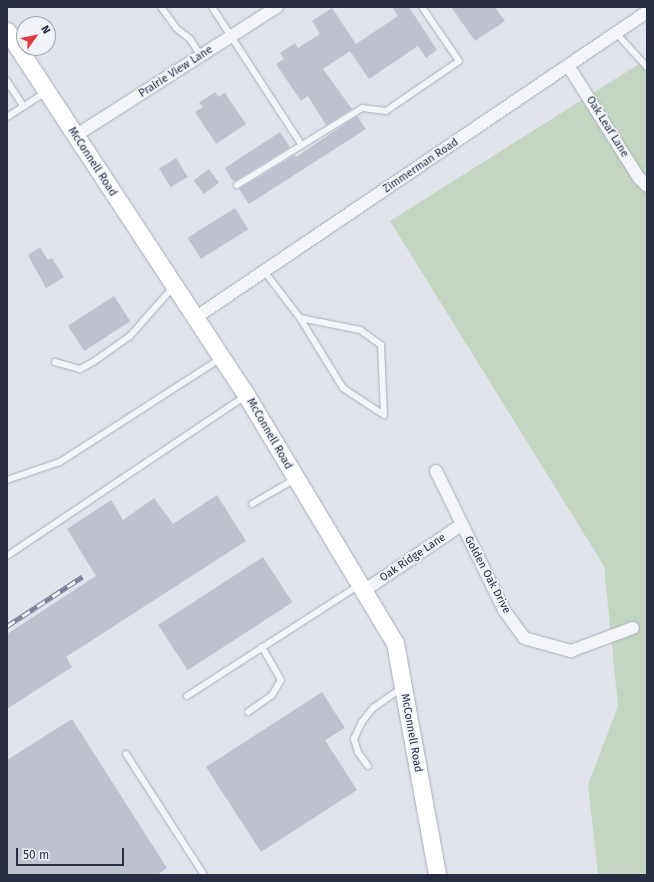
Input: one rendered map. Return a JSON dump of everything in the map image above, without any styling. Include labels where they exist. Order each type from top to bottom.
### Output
[{"type":"street","name":"Prairie View Lane","points":[[75,136],[277,7]]},
{"type":"street","name":"Zimmerman Road","points":[[195,318],[569,67],[647,12]]},
{"type":"street","name":"McConnell Road","points":[[7,31],[246,395],[295,479],[363,587],[395,643],[437,875]]},
{"type":"street","name":"Oak Leaf Lane","points":[[569,67],[639,178],[647,186]]},
{"type":"street","name":"Golden Oak Drive","points":[[436,471],[461,525],[504,610],[524,638],[570,651],[633,628]]},
{"type":"street","name":"Oak Ridge Lane","points":[[363,587],[461,525]]},
{"type":"lane","points":[[161,7],[176,28],[190,39],[201,56]]},
{"type":"lane","points":[[212,7],[301,144]]},
{"type":"lane","points":[[237,185],[301,144],[362,108],[386,111],[459,61],[422,7]]},
{"type":"lane","points":[[616,33],[647,67]]},
{"type":"lane","points":[[7,81],[23,106]]},
{"type":"lane","points":[[7,117],[46,92]]},
{"type":"lane","points":[[264,271],[300,318],[343,388],[384,415],[381,345],[360,330],[300,318]]},
{"type":"lane","points":[[55,362],[80,369],[93,362],[130,336],[174,286]]},
{"type":"lane","points":[[7,480],[60,462],[222,358]]},
{"type":"lane","points":[[7,556],[246,395]]},
{"type":"lane","points":[[252,504],[295,479]]},
{"type":"lane","points":[[187,696],[262,647],[363,587]]},
{"type":"lane","points":[[248,712],[272,695],[281,680],[262,647]]},
{"type":"lane","points":[[368,766],[358,752],[354,739],[362,722],[373,708],[403,687]]},
{"type":"lane","points":[[126,754],[204,875]]},
{"type":"green space","points":[[647,59],[647,875],[598,875],[588,785],[618,706],[604,566],[390,221]]},
{"type":"building","points":[[392,7],[409,7],[437,50],[426,58],[418,46],[369,79],[350,51],[323,69],[352,109],[326,125],[308,96],[301,101],[276,64],[284,59],[280,53],[295,43],[298,48],[320,34],[312,21],[332,8],[356,44],[398,16]]},
{"type":"building","points":[[451,7],[495,7],[505,21],[475,41]]},
{"type":"building","points":[[215,92],[218,97],[225,93],[246,124],[216,144],[195,112],[203,107],[199,103]]},
{"type":"building","points":[[357,116],[366,129],[249,204],[239,189],[295,155],[296,157]]},
{"type":"building","points":[[280,132],[290,147],[235,181],[232,180],[225,168]]},
{"type":"building","points":[[176,158],[188,177],[171,187],[159,169]]},
{"type":"building","points":[[209,169],[219,183],[204,194],[194,180]]},
{"type":"building","points":[[235,208],[248,229],[201,259],[188,238]]},
{"type":"building","points":[[40,247],[48,260],[52,258],[64,277],[46,288],[28,255]]},
{"type":"building","points":[[114,296],[130,321],[84,351],[68,326]]},
{"type":"building","points":[[217,495],[246,541],[66,657],[72,667],[7,709],[7,634],[96,576],[67,529],[111,500],[123,520],[154,498],[173,524]]},
{"type":"building","points":[[263,557],[292,602],[188,670],[158,625]]},
{"type":"building","points":[[322,692],[345,728],[325,740],[357,790],[261,852],[206,767]]},
{"type":"building","points":[[72,719],[167,868],[157,875],[7,875],[7,760]]},
{"type":"railway","points":[[7,626],[82,577]]}]
